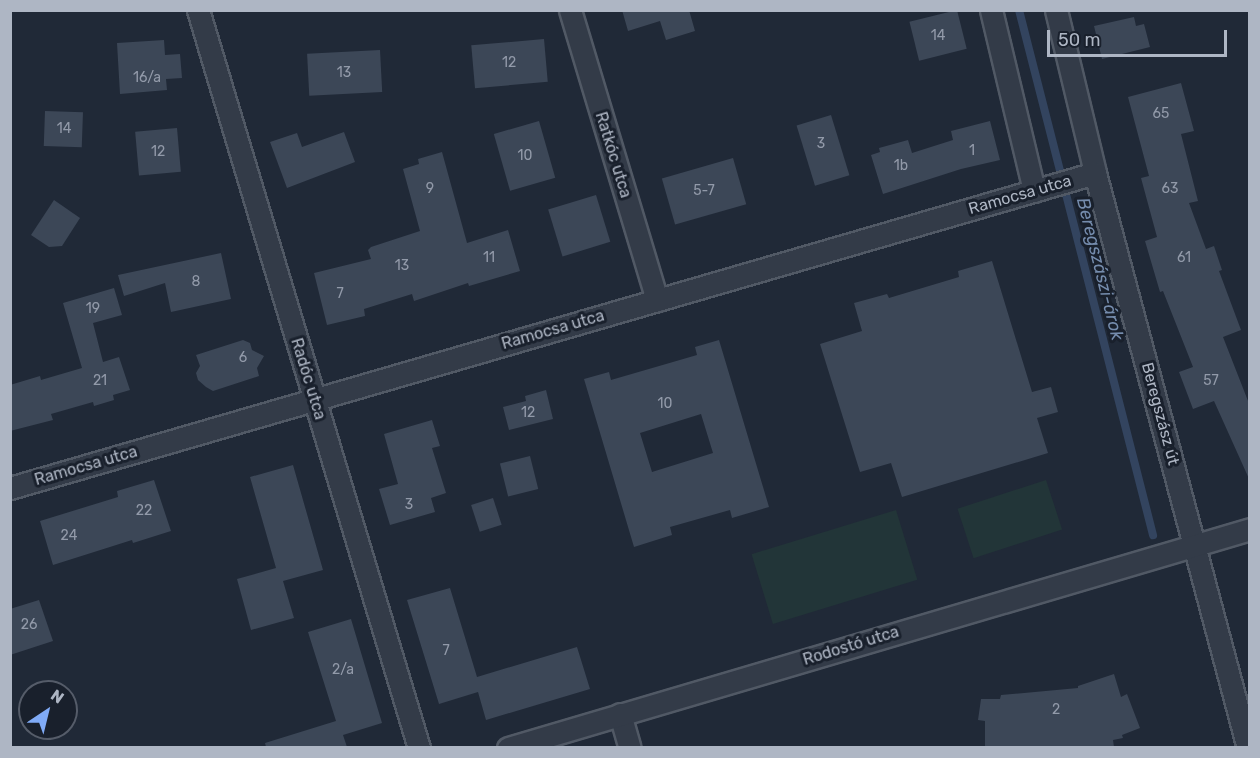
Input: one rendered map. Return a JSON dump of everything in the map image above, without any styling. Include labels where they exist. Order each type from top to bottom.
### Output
[{"type":"street","name":"Radóc utca","points":[[198,10],[419,747]]},
{"type":"street","name":"Ratkóc utca","points":[[570,10],[657,300]]},
{"type":"street","points":[[991,10],[1041,189]]},
{"type":"street","name":"Beregszász út","points":[[1056,10],[1086,176],[1195,543],[1248,747]]},
{"type":"street","name":"Ramocsa utca","points":[[10,488],[1086,176]]},
{"type":"street","name":"Rodostó utca","points":[[508,747],[1195,543],[1250,529]]},
{"type":"street","points":[[620,714],[630,747]]},
{"type":"green space","points":[[1046,480],[1062,529],[974,558],[958,509]]},
{"type":"green space","points":[[896,510],[917,580],[773,624],[752,554]]},
{"type":"building","points":[[622,10],[689,10],[695,31],[666,40],[660,21],[628,31]]},
{"type":"building","points":[[957,10],[967,49],[919,61],[909,22]]},
{"type":"building","points":[[1134,17],[1136,26],[1144,24],[1150,47],[1102,59],[1094,26]]},
{"type":"building","points":[[544,39],[548,82],[475,88],[471,45]]},
{"type":"building","points":[[164,40],[165,55],[180,54],[182,78],[166,79],[167,90],[120,94],[117,43]]},
{"type":"building","points":[[380,50],[382,92],[309,96],[307,54]]},
{"type":"building","points":[[1181,83],[1194,131],[1181,134],[1198,201],[1189,203],[1206,249],[1214,246],[1222,270],[1219,271],[1241,330],[1223,337],[1250,406],[1250,481],[1214,401],[1193,409],[1179,372],[1193,367],[1163,291],[1160,292],[1145,241],[1157,237],[1141,178],[1149,176],[1128,97]]},
{"type":"building","points":[[45,111],[83,112],[82,147],[44,146]]},
{"type":"building","points":[[831,115],[849,175],[815,186],[797,126]]},
{"type":"building","points":[[539,121],[555,178],[510,191],[494,134]]},
{"type":"building","points":[[990,121],[1000,160],[961,169],[883,194],[871,155],[880,152],[879,148],[908,140],[912,153],[953,140],[951,131]]},
{"type":"building","points":[[177,128],[181,172],[139,175],[135,132]]},
{"type":"building","points":[[344,132],[355,162],[287,188],[270,142],[297,133],[302,147]]},
{"type":"building","points":[[442,152],[467,243],[508,230],[520,271],[469,286],[468,283],[414,301],[412,294],[364,309],[365,316],[327,325],[314,273],[371,259],[368,250],[371,247],[420,231],[403,169],[419,164],[418,159]]},
{"type":"building","points":[[733,158],[746,204],[675,225],[662,178]]},
{"type":"building","points":[[596,195],[610,242],[563,256],[548,210]]},
{"type":"building","points":[[54,200],[80,218],[62,246],[49,247],[31,235]]},
{"type":"building","points":[[221,253],[231,299],[171,312],[165,283],[124,296],[118,275]]},
{"type":"building","points":[[992,261],[1032,392],[1051,387],[1058,412],[1037,418],[1048,453],[902,497],[891,463],[860,472],[820,344],[862,331],[854,303],[887,294],[889,298],[959,277],[958,271]]},
{"type":"building","points":[[114,288],[122,315],[93,323],[103,362],[119,357],[130,390],[113,395],[114,400],[94,406],[93,402],[51,414],[53,420],[10,431],[10,385],[40,376],[41,380],[82,368],[63,303]]},
{"type":"building","points":[[243,340],[250,343],[252,350],[264,356],[257,368],[259,376],[213,391],[198,380],[196,373],[200,366],[196,355]]},
{"type":"building","points":[[719,340],[769,507],[732,518],[730,510],[670,527],[672,535],[634,547],[584,379],[609,372],[611,380],[697,355],[695,347]],"holes":[[[701,414],[713,453],[652,472],[640,433]]]},
{"type":"building","points":[[546,390],[553,419],[509,430],[503,407],[526,401],[525,396]]},
{"type":"building","points":[[432,420],[440,446],[432,448],[446,493],[431,498],[435,512],[390,525],[379,489],[398,484],[384,434]]},
{"type":"building","points":[[530,456],[538,489],[508,496],[500,463]]},
{"type":"building","points":[[293,465],[323,570],[283,581],[294,618],[251,630],[237,579],[276,568],[250,477]]},
{"type":"building","points":[[154,480],[171,531],[133,543],[132,540],[53,565],[40,521],[118,497],[117,491]]},
{"type":"building","points":[[493,498],[502,525],[480,532],[471,505]]},
{"type":"building","points":[[450,588],[477,677],[577,647],[590,689],[486,720],[478,692],[439,704],[407,600]]},
{"type":"building","points":[[39,600],[53,641],[10,655],[10,609]]},
{"type":"building","points":[[351,619],[382,723],[343,735],[347,747],[266,747],[265,743],[336,721],[308,632]]},
{"type":"building","points":[[1114,674],[1121,697],[1127,694],[1140,728],[1122,735],[1123,738],[1113,740],[1114,747],[985,747],[985,721],[978,720],[981,699],[1000,699],[1001,695],[1078,688],[1078,686]]},
{"type":"waterway","name":"Beregszászi-árok","points":[[1019,10],[1153,535]]}]
